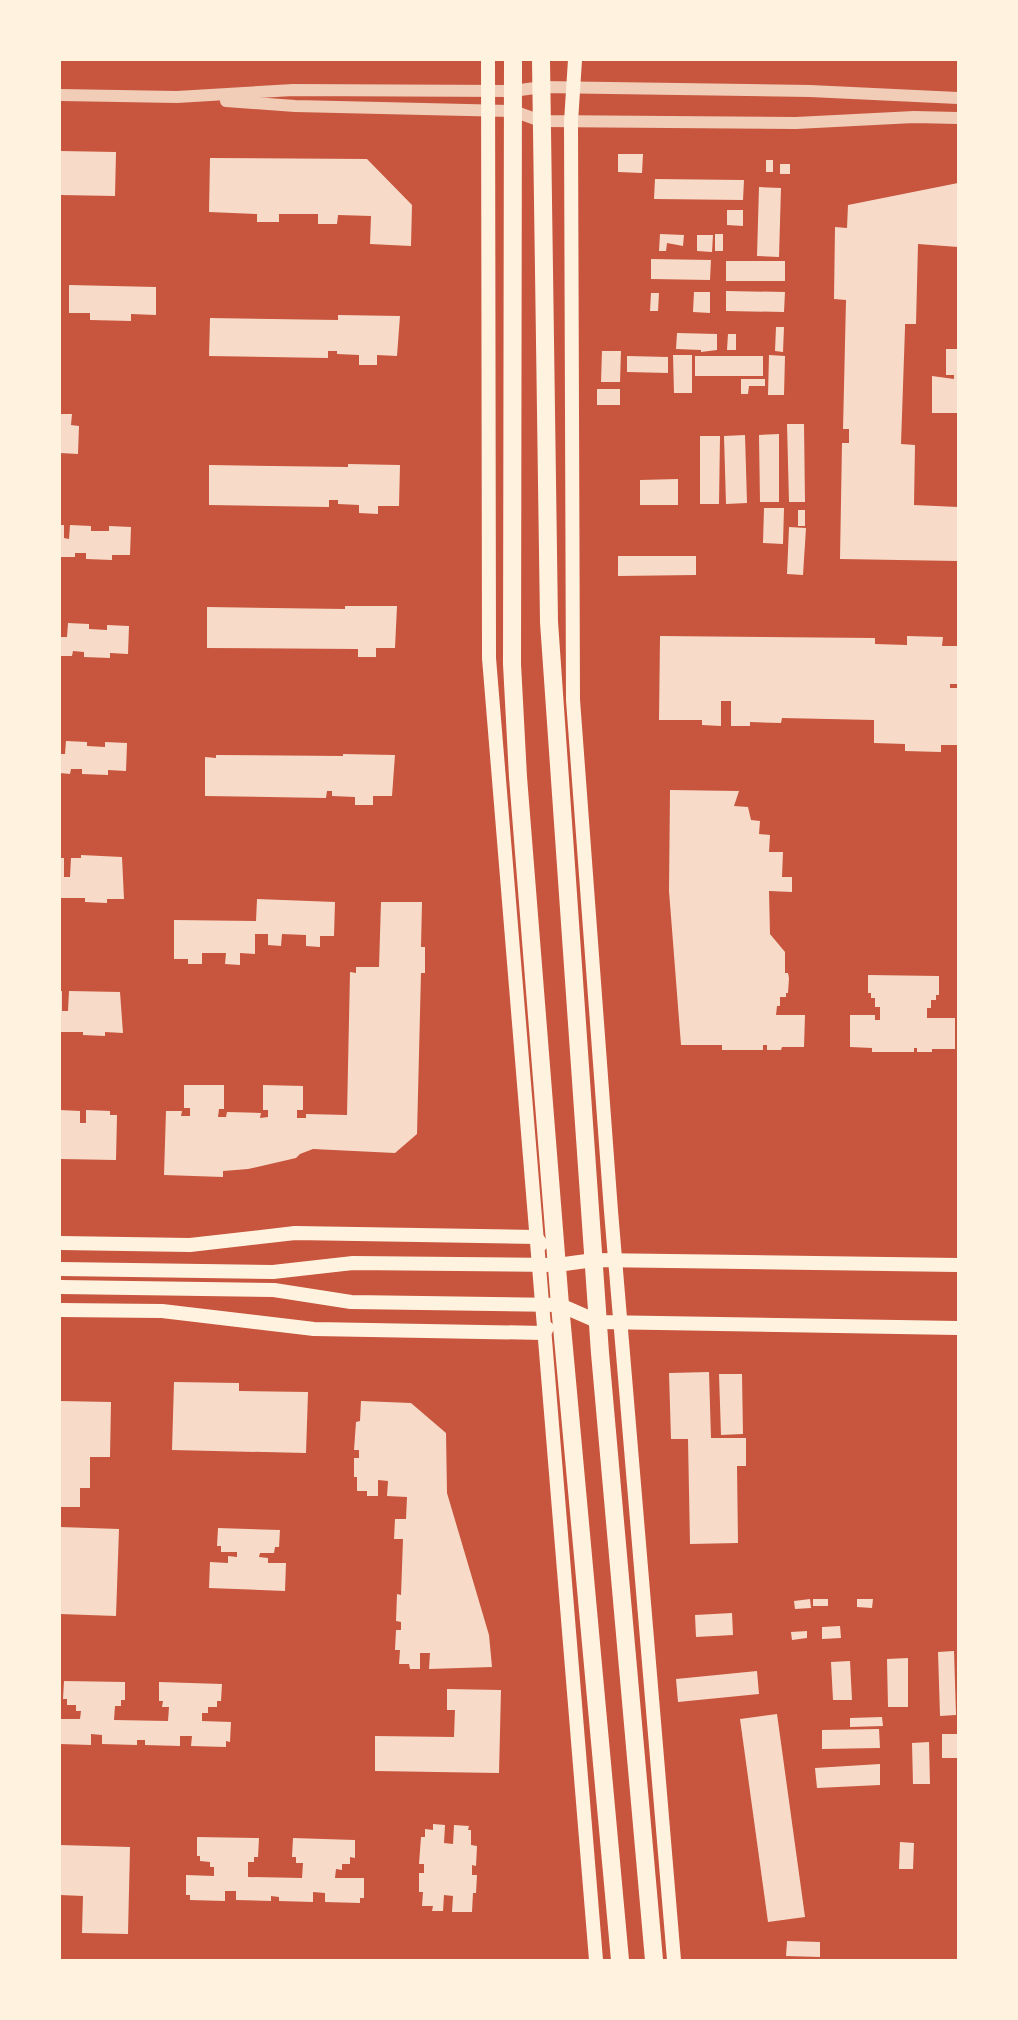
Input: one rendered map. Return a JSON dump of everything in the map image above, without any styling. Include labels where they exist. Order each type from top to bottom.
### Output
[{"type":"main road","points":[[488,60],[489,658],[596,1961]]},
{"type":"main road","points":[[513,60],[512,664],[518,777],[560,1305],[620,1961]]},
{"type":"main road","points":[[541,60],[549,622],[598,1322],[654,1961]]},
{"type":"main road","points":[[575,60],[571,122],[573,700],[615,1261],[674,1961]]},
{"type":"main road","points":[[60,1243],[190,1245],[295,1233],[536,1237]]},
{"type":"main road","points":[[536,1237],[557,1265]]},
{"type":"main road","points":[[60,1269],[273,1272],[353,1263],[557,1265],[594,1261],[958,1265]]},
{"type":"main road","points":[[60,1287],[274,1290],[351,1302],[560,1305],[598,1322],[958,1328]]},
{"type":"main road","points":[[544,1334],[560,1305]]},
{"type":"main road","points":[[60,1310],[162,1311],[314,1329],[544,1334]]},
{"type":"street","points":[[177,97],[293,90],[513,91],[542,87],[810,90],[958,98]]},
{"type":"street","points":[[60,95],[177,97],[295,106],[513,111],[541,121],[571,122],[796,124],[914,117],[958,118]]},
{"type":"building","points":[[60,151],[116,152],[115,196],[60,195]]},
{"type":"building","points":[[618,154],[643,154],[642,173],[618,172]]},
{"type":"building","points":[[210,158],[367,159],[412,205],[411,246],[370,244],[371,216],[338,215],[337,224],[318,224],[318,214],[279,214],[279,222],[257,222],[257,214],[209,212]]},
{"type":"building","points":[[766,160],[773,160],[773,172],[766,172]]},
{"type":"building","points":[[780,164],[790,164],[790,174],[780,174]]},
{"type":"building","points":[[655,179],[744,180],[743,200],[654,199]]},
{"type":"building","points":[[958,183],[958,247],[918,244],[916,324],[905,324],[901,444],[915,445],[914,505],[958,507],[958,561],[840,559],[842,443],[849,443],[849,429],[843,429],[846,300],[834,299],[835,227],[847,228],[848,205]]},
{"type":"building","points":[[759,187],[781,188],[779,257],[757,256]]},
{"type":"building","points":[[727,210],[743,210],[743,226],[727,225]]},
{"type":"building","points":[[660,234],[684,235],[683,246],[667,243],[666,251],[659,251]]},
{"type":"building","points":[[715,234],[723,234],[723,251],[715,251]]},
{"type":"building","points":[[697,235],[713,235],[712,252],[697,251]]},
{"type":"building","points":[[651,259],[711,260],[710,280],[651,279]]},
{"type":"building","points":[[726,261],[785,261],[785,281],[726,281]]},
{"type":"building","points":[[69,285],[156,287],[156,315],[131,314],[131,321],[90,320],[90,313],[69,313]]},
{"type":"building","points":[[726,291],[785,292],[784,312],[726,311]]},
{"type":"building","points":[[694,292],[710,292],[710,313],[693,312]]},
{"type":"building","points":[[651,293],[659,293],[658,311],[650,311]]},
{"type":"building","points":[[338,315],[400,316],[397,356],[377,355],[377,365],[359,365],[359,355],[337,354],[337,351],[328,351],[328,358],[209,356],[210,318],[338,320]]},
{"type":"building","points":[[776,327],[784,327],[783,352],[775,351]]},
{"type":"building","points":[[677,333],[717,334],[717,350],[701,352],[676,349]]},
{"type":"building","points":[[728,334],[736,334],[736,350],[727,350]]},
{"type":"building","points":[[946,349],[958,349],[958,413],[932,413],[932,376],[954,379],[954,375],[946,375]]},
{"type":"building","points":[[602,351],[621,351],[620,382],[601,382]]},
{"type":"building","points":[[673,355],[692,355],[692,393],[674,393]]},
{"type":"building","points":[[769,355],[785,356],[784,395],[768,395]]},
{"type":"building","points":[[627,356],[668,357],[668,373],[627,372]]},
{"type":"building","points":[[695,356],[763,356],[763,376],[695,376]]},
{"type":"building","points":[[741,379],[765,379],[765,386],[749,386],[748,394],[741,394]]},
{"type":"building","points":[[597,389],[620,389],[620,405],[597,405]]},
{"type":"building","points":[[60,414],[72,414],[71,425],[79,426],[78,454],[60,453]]},
{"type":"building","points":[[787,424],[804,424],[805,502],[789,502]]},
{"type":"building","points":[[779,434],[779,502],[760,502],[759,435]]},
{"type":"building","points":[[745,435],[747,503],[726,504],[724,436]]},
{"type":"building","points":[[700,436],[720,436],[719,504],[700,504]]},
{"type":"building","points":[[348,464],[400,465],[399,506],[378,506],[378,514],[359,513],[359,505],[338,504],[338,500],[329,500],[329,507],[209,505],[209,465],[348,467]]},
{"type":"building","points":[[678,479],[678,505],[640,505],[640,480]]},
{"type":"building","points":[[764,508],[784,508],[783,544],[763,543]]},
{"type":"building","points":[[798,510],[805,510],[805,526],[798,526]]},
{"type":"building","points":[[60,525],[64,525],[64,538],[69,539],[70,525],[91,526],[91,531],[109,531],[109,526],[131,527],[130,555],[112,555],[112,560],[86,559],[86,553],[75,553],[75,557],[60,557]]},
{"type":"building","points":[[789,527],[806,528],[803,575],[787,574]]},
{"type":"building","points":[[618,556],[696,556],[696,575],[618,576]]},
{"type":"building","points":[[345,606],[397,606],[395,648],[376,648],[376,657],[358,657],[358,649],[207,648],[207,607],[345,609]]},
{"type":"building","points":[[68,623],[89,624],[89,629],[107,630],[107,625],[129,626],[128,654],[110,653],[110,658],[84,657],[84,652],[73,651],[72,656],[60,656],[60,637],[67,637]]},
{"type":"building","points":[[660,636],[875,638],[875,644],[907,645],[907,636],[943,637],[942,646],[958,646],[958,684],[950,684],[950,688],[958,688],[958,745],[941,745],[941,752],[905,751],[905,744],[874,743],[874,720],[782,718],[781,723],[750,722],[750,726],[731,726],[731,701],[721,701],[721,726],[702,725],[702,720],[659,720]]},
{"type":"building","points":[[66,741],[87,742],[87,746],[105,747],[105,742],[127,743],[126,771],[108,770],[108,775],[82,774],[82,769],[71,769],[70,774],[60,773],[60,754],[65,754]]},
{"type":"building","points":[[395,755],[392,796],[373,796],[373,805],[355,805],[355,797],[332,796],[332,791],[327,791],[326,798],[205,796],[205,757]]},
{"type":"building","points":[[670,790],[739,791],[734,806],[748,807],[751,820],[760,821],[759,834],[770,835],[769,852],[783,852],[782,877],[792,877],[792,892],[769,891],[770,934],[785,952],[785,973],[788,973],[789,978],[788,993],[786,997],[780,997],[776,1015],[805,1015],[804,1047],[767,1050],[767,1045],[763,1045],[763,1050],[722,1050],[722,1045],[681,1045],[669,891]]},
{"type":"building","points":[[81,855],[122,857],[124,899],[107,899],[107,903],[85,902],[85,898],[60,898],[60,858],[64,858],[64,877],[70,877],[71,858],[81,858]]},
{"type":"building","points":[[257,899],[335,902],[334,936],[320,936],[320,947],[306,946],[306,935],[282,934],[281,946],[268,945],[268,934],[255,934],[255,954],[240,953],[240,965],[225,964],[226,953],[202,953],[202,964],[188,964],[188,959],[174,959],[174,920],[256,921]]},
{"type":"building","points":[[381,902],[422,902],[421,947],[425,947],[425,973],[421,973],[417,1134],[395,1153],[313,1149],[296,1158],[248,1169],[223,1171],[223,1177],[164,1175],[166,1111],[182,1111],[181,1116],[190,1116],[190,1108],[184,1108],[184,1085],[224,1085],[224,1109],[219,1109],[218,1117],[226,1117],[227,1112],[261,1113],[260,1118],[268,1117],[268,1110],[263,1110],[263,1085],[303,1086],[303,1110],[297,1110],[297,1118],[306,1118],[306,1114],[347,1115],[350,972],[356,973],[356,967],[379,967]]},
{"type":"building","points":[[868,975],[939,976],[939,995],[936,995],[936,1000],[931,1000],[931,1008],[927,1008],[927,1018],[955,1018],[955,1049],[917,1052],[917,1048],[914,1048],[914,1052],[872,1052],[872,1048],[850,1047],[850,1015],[875,1015],[875,1020],[880,1020],[880,1007],[875,1007],[875,998],[871,998],[871,993],[868,993]]},
{"type":"building","points":[[60,991],[62,1011],[68,1011],[69,991],[120,992],[123,1033],[105,1032],[105,1036],[60,1032]]},
{"type":"building","points":[[60,1110],[80,1111],[80,1123],[86,1123],[86,1110],[110,1111],[110,1115],[117,1115],[116,1160],[60,1159]]},
{"type":"building","points":[[709,1372],[711,1438],[746,1438],[746,1466],[737,1466],[738,1543],[690,1544],[688,1439],[671,1439],[669,1373]]},
{"type":"building","points":[[719,1374],[742,1374],[743,1434],[721,1435]]},
{"type":"building","points":[[174,1382],[239,1383],[239,1391],[308,1392],[306,1453],[172,1450]]},
{"type":"building","points":[[60,1401],[111,1402],[110,1457],[90,1457],[90,1488],[80,1488],[80,1507],[60,1507]]},
{"type":"building","points":[[361,1401],[411,1403],[446,1433],[447,1493],[489,1635],[492,1667],[429,1669],[430,1653],[420,1653],[420,1669],[410,1669],[409,1664],[399,1664],[400,1650],[395,1650],[396,1630],[401,1630],[401,1622],[396,1621],[397,1594],[401,1595],[403,1539],[394,1539],[395,1519],[406,1519],[407,1497],[387,1496],[388,1481],[378,1480],[378,1496],[367,1496],[367,1491],[357,1491],[354,1458],[359,1458],[359,1450],[354,1450]]},
{"type":"building","points":[[60,1527],[119,1529],[116,1616],[60,1614]]},
{"type":"building","points":[[218,1528],[280,1530],[279,1547],[275,1547],[274,1553],[260,1553],[259,1557],[268,1558],[268,1563],[286,1563],[285,1591],[209,1588],[210,1562],[228,1563],[228,1556],[237,1557],[237,1552],[221,1552],[221,1546],[217,1546]]},
{"type":"building","points":[[810,1599],[811,1608],[795,1609],[794,1601]]},
{"type":"building","points":[[813,1599],[828,1599],[828,1606],[813,1606]]},
{"type":"building","points":[[857,1599],[873,1599],[872,1608],[857,1607]]},
{"type":"building","points":[[732,1613],[733,1635],[696,1637],[695,1615]]},
{"type":"building","points":[[840,1626],[841,1638],[822,1639],[822,1627]]},
{"type":"building","points":[[807,1631],[807,1638],[792,1640],[791,1632]]},
{"type":"building","points":[[954,1651],[956,1715],[940,1716],[938,1652]]},
{"type":"building","points":[[908,1658],[908,1707],[888,1707],[887,1659]]},
{"type":"building","points":[[850,1661],[852,1700],[833,1700],[831,1662]]},
{"type":"building","points":[[757,1671],[759,1694],[678,1702],[676,1679]]},
{"type":"building","points":[[64,1681],[125,1682],[125,1700],[121,1700],[121,1706],[115,1706],[114,1720],[168,1721],[169,1707],[162,1707],[163,1701],[159,1701],[159,1682],[222,1684],[221,1701],[217,1701],[217,1707],[208,1707],[208,1713],[202,1713],[202,1721],[231,1722],[230,1742],[226,1741],[226,1747],[191,1746],[192,1736],[180,1736],[180,1746],[145,1745],[145,1740],[137,1740],[137,1745],[102,1744],[102,1735],[91,1734],[91,1745],[60,1744],[60,1719],[80,1719],[81,1711],[76,1711],[76,1705],[67,1705],[67,1699],[63,1699]]},
{"type":"building","points":[[447,1689],[501,1690],[499,1773],[375,1771],[375,1736],[454,1737],[455,1710],[447,1710]]},
{"type":"building","points":[[777,1714],[805,1917],[768,1922],[740,1719]]},
{"type":"building","points":[[882,1717],[883,1726],[850,1727],[850,1718]]},
{"type":"building","points":[[879,1729],[880,1748],[822,1749],[822,1730]]},
{"type":"building","points":[[942,1734],[957,1734],[958,1758],[942,1758]]},
{"type":"building","points":[[929,1742],[930,1784],[913,1784],[912,1743]]},
{"type":"building","points":[[880,1764],[880,1785],[817,1788],[815,1768]]},
{"type":"building","points":[[433,1824],[445,1825],[444,1843],[453,1844],[454,1825],[469,1826],[468,1830],[471,1830],[471,1845],[477,1846],[476,1866],[472,1865],[472,1875],[477,1875],[472,1912],[452,1912],[453,1896],[444,1895],[443,1911],[432,1911],[433,1906],[422,1906],[423,1892],[419,1892],[419,1873],[424,1873],[424,1864],[419,1864],[421,1837],[425,1837],[425,1829],[433,1830]]},
{"type":"building","points":[[197,1837],[259,1838],[258,1857],[254,1857],[254,1862],[248,1862],[248,1877],[302,1878],[303,1863],[296,1863],[296,1857],[292,1857],[293,1838],[355,1840],[355,1858],[350,1857],[350,1864],[342,1864],[342,1870],[336,1869],[335,1878],[364,1878],[364,1898],[360,1898],[360,1903],[325,1902],[325,1893],[313,1892],[313,1902],[279,1901],[279,1897],[271,1896],[271,1901],[236,1900],[236,1891],[225,1891],[225,1901],[190,1900],[190,1895],[186,1895],[186,1875],[214,1876],[214,1867],[210,1867],[210,1862],[200,1861],[200,1856],[197,1856]]},
{"type":"building","points":[[900,1842],[914,1843],[913,1869],[899,1869]]},
{"type":"building","points":[[60,1845],[130,1847],[128,1934],[82,1933],[83,1896],[60,1895]]},
{"type":"building","points":[[787,1941],[820,1942],[820,1957],[786,1956]]}]
